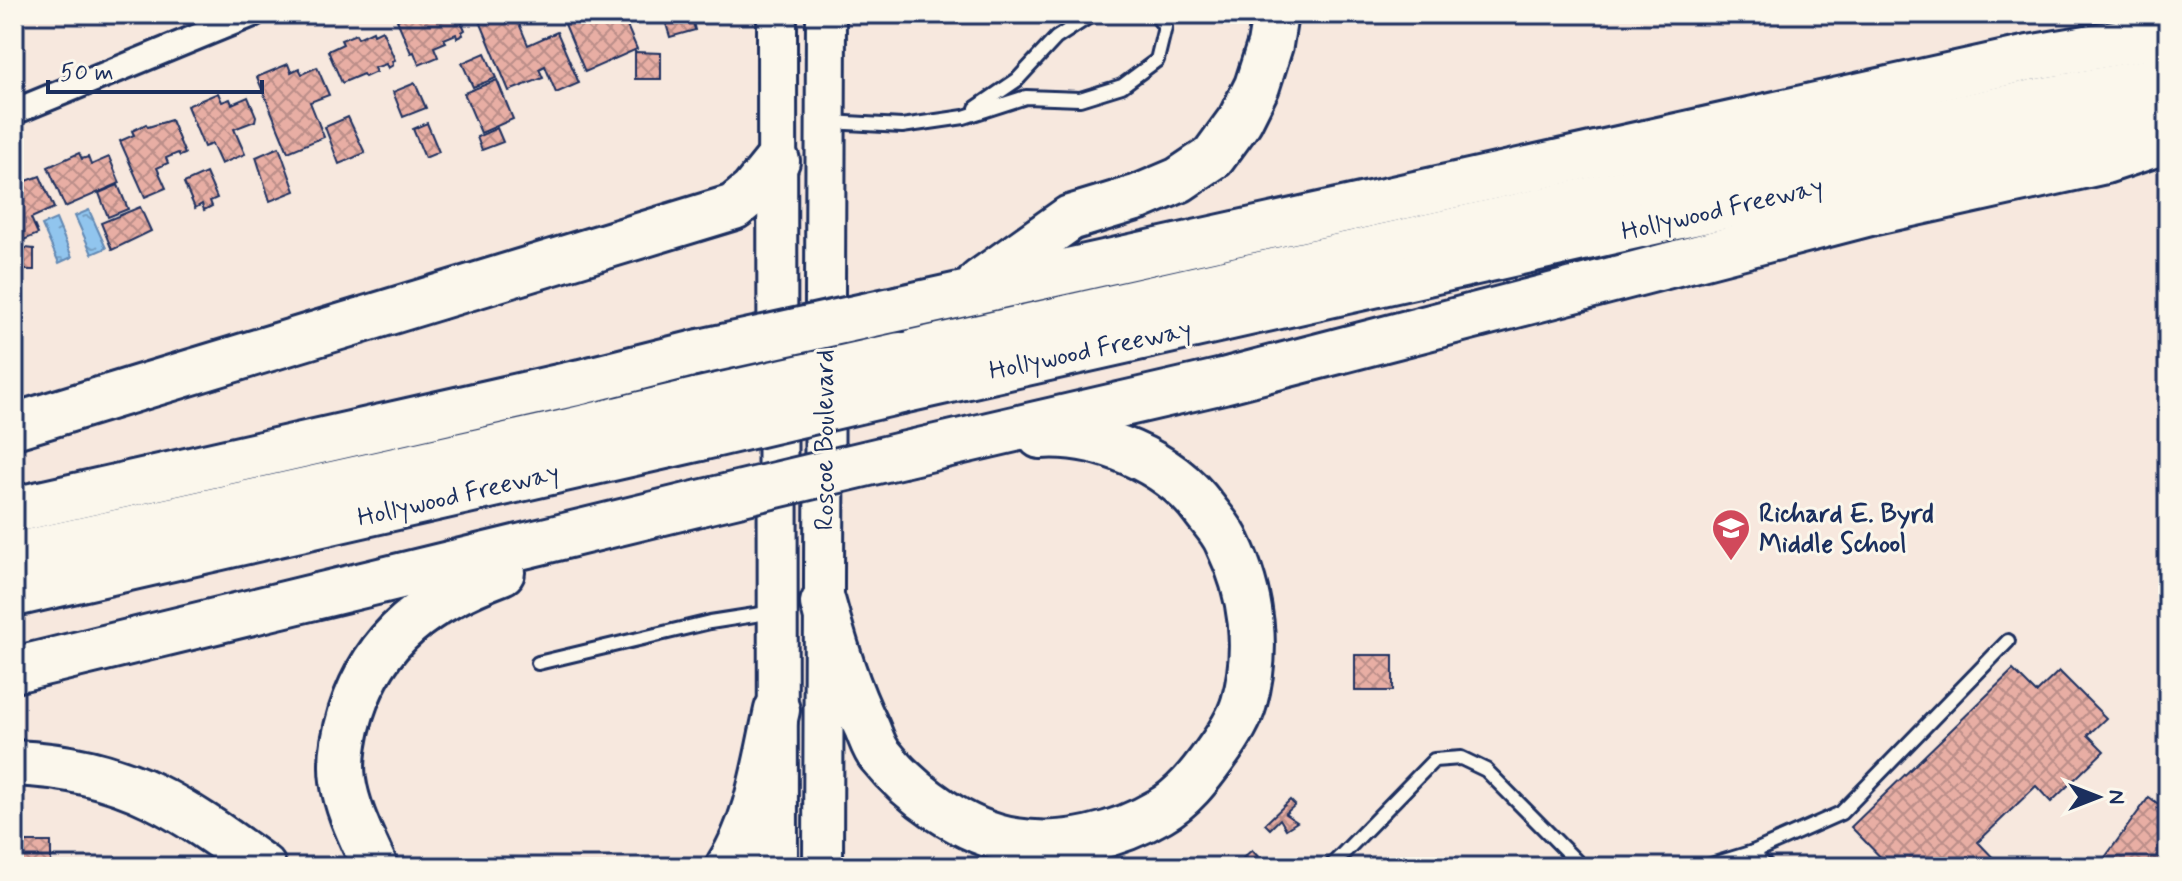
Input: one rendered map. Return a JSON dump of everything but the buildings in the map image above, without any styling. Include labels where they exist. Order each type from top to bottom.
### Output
[{"type":"highway","points":[[962,295],[1070,218],[1139,197],[1179,180],[1213,157],[1240,120],[1257,86],[1270,45],[1275,14]]},
{"type":"highway","name":"Hollywood Freeway","points":[[14,510],[581,382],[700,392],[901,347],[962,295],[2029,58],[2168,34]]},
{"type":"highway","points":[[901,347],[1935,101],[2168,57]]},
{"type":"highway","points":[[901,347],[2033,102],[2168,78]]},
{"type":"highway","name":"Hollywood Freeway","points":[[14,594],[700,392],[901,347],[1876,172],[2168,113]]},
{"type":"highway","points":[[14,670],[700,503],[1223,381],[1870,213],[2105,161],[2168,140]]},
{"type":"highway","points":[[14,426],[734,207],[752,192],[777,161]]},
{"type":"highway","points":[[14,533],[700,392]]},
{"type":"highway","points":[[14,555],[561,433],[700,392]]},
{"type":"highway","points":[[823,603],[847,682],[879,754],[917,793],[966,825],[1014,841],[1067,843],[1123,829],[1162,810],[1196,781],[1224,743],[1244,704],[1252,651],[1248,593],[1228,541],[1193,494],[1151,463],[1098,441],[1044,436],[902,455]]},
{"type":"highway","points":[[375,867],[356,824],[342,779],[346,731],[360,684],[387,644],[422,610],[466,586],[700,503]]},
{"type":"highway","points":[[728,867],[738,852],[755,810],[777,710]]},
{"type":"highway","points":[[14,763],[95,774],[152,795],[210,829],[263,867]]},
{"type":"main road","name":"Roscoe Boulevard","points":[[777,14],[778,867]]},
{"type":"main road","name":"Roscoe Boulevard","points":[[823,867],[826,14]]},
{"type":"street","points":[[14,112],[253,14]]},
{"type":"lane","points":[[964,117],[1017,80],[1056,38],[1093,14]]},
{"type":"lane","points":[[826,122],[902,126],[964,117],[1026,97],[1080,99],[1122,86],[1157,60],[1165,27],[1155,14]]},
{"type":"lane","points":[[538,663],[710,622],[777,611]]},
{"type":"lane","points":[[1704,867],[1753,852],[1841,813],[2008,641]]},
{"type":"lane","points":[[1330,867],[1434,760],[1461,758],[1486,770],[1582,867]]},
{"type":"lane","points":[[1753,852],[1767,867]]},
{"type":"water","points":[[89,210],[106,248],[92,254],[75,216]]},
{"type":"water","points":[[56,219],[72,257],[59,263],[42,225]]},
{"type":"place","name":"Richard E. Byrd Middle School","points":[[1731,562]]}]
